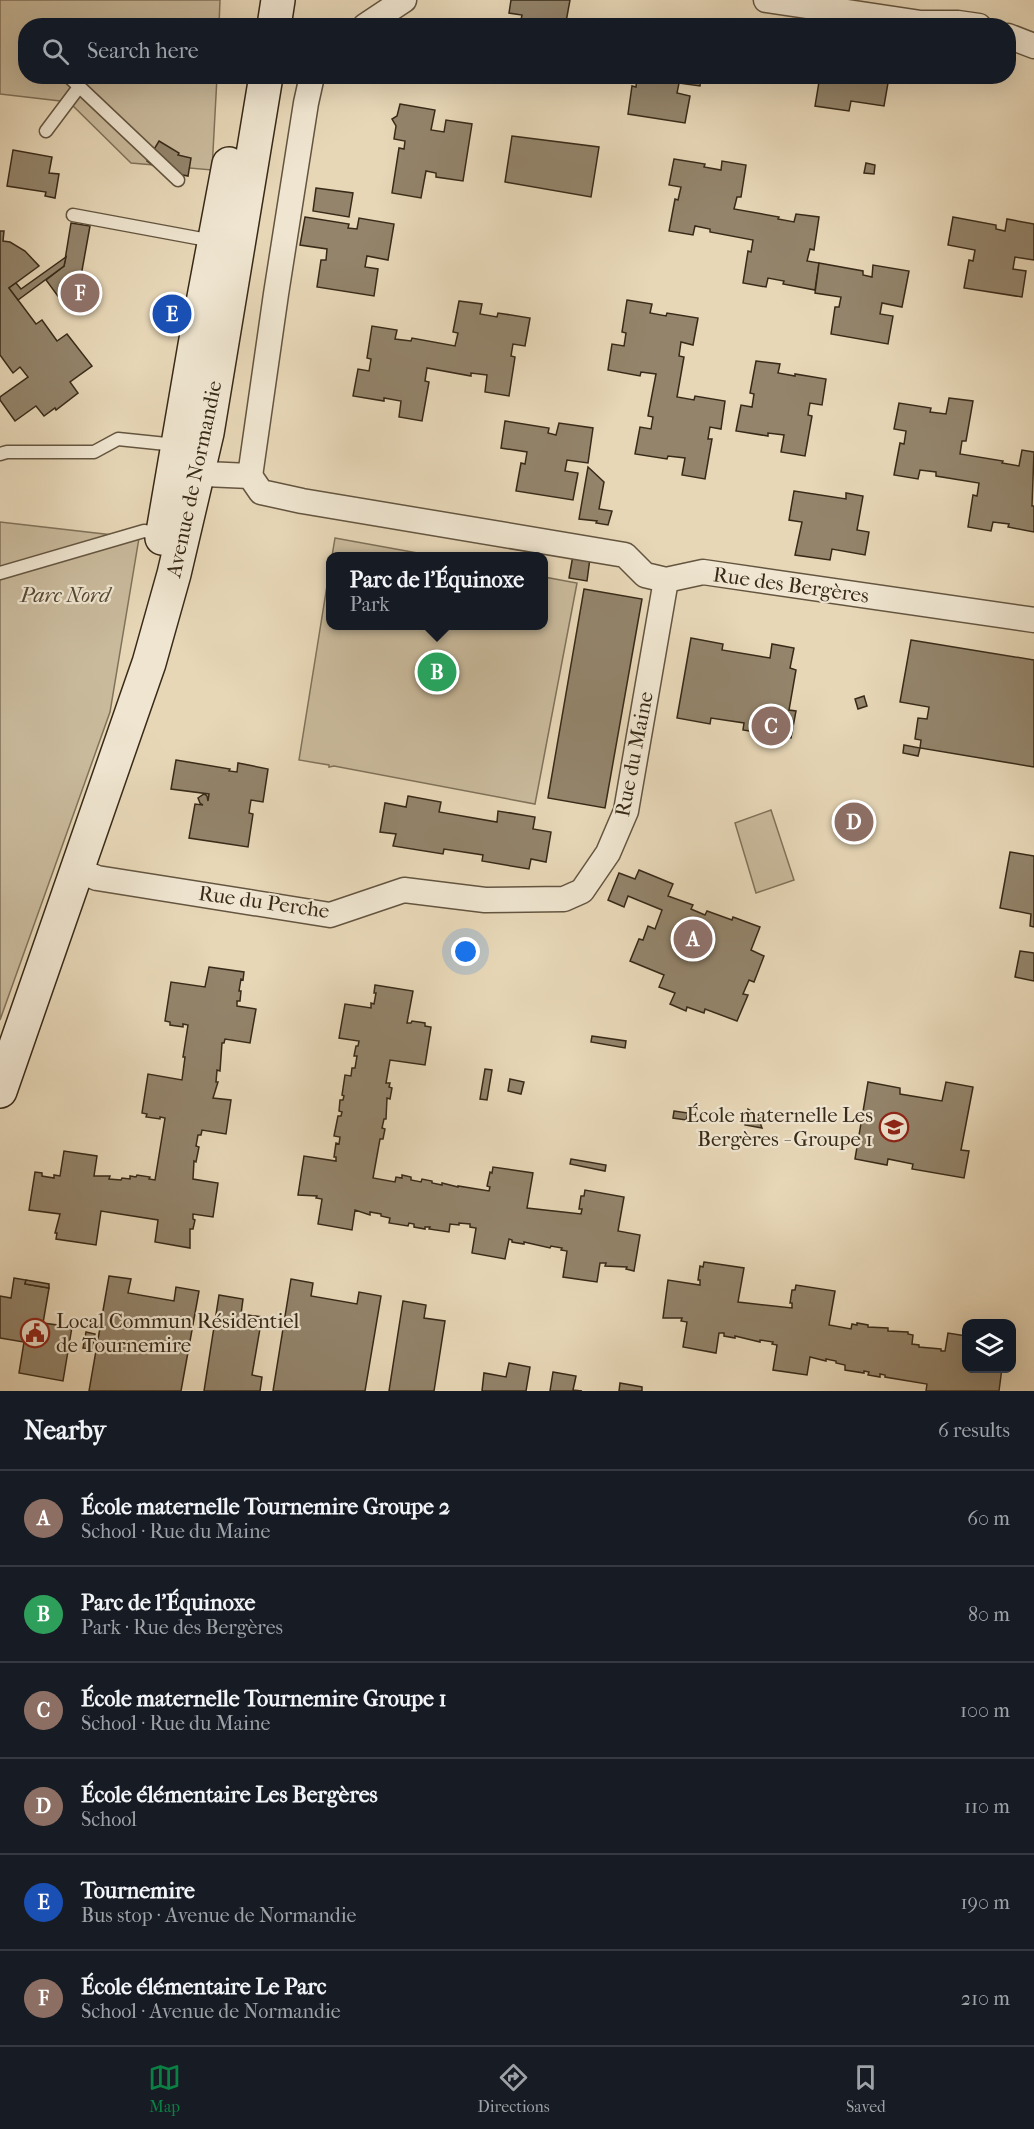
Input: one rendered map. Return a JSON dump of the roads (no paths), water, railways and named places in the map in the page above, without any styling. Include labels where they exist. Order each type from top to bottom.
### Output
[{"type":"street","points":[[254,18],[256,0]]},
{"type":"street","points":[[275,18],[278,0]]},
{"type":"street","points":[[377,18],[404,0]]},
{"type":"street","points":[[766,0],[800,2],[892,18]]},
{"type":"street","points":[[1016,39],[1034,46]]},
{"type":"street","name":"Avenue de Normandie","points":[[0,1091],[149,663],[183,463],[214,241],[243,84]]},
{"type":"street","name":"Avenue de Normandie","points":[[78,870],[134,659],[162,535],[183,463],[209,421],[265,84]]},
{"type":"street","points":[[310,84],[276,294],[250,476],[261,492],[302,501],[625,555],[645,575],[666,580]]},
{"type":"street","points":[[183,463],[250,476]]},
{"type":"street","name":"Rue des Bergères","points":[[666,580],[702,572],[1034,620]]},
{"type":"street","name":"Rue du Maine","points":[[485,900],[564,899],[582,891],[608,853],[626,811],[666,580]]},
{"type":"street","name":"Rue du Perche","points":[[78,870],[97,878],[330,915],[404,890],[485,900]]},
{"type":"lane","points":[[76,84],[178,180]]},
{"type":"lane","points":[[46,131],[79,87]]},
{"type":"lane","points":[[73,214],[214,241]]},
{"type":"lane","points":[[0,454],[7,452],[94,452],[118,439],[183,463]]},
{"type":"lane","points":[[0,573],[144,531],[162,535]]},
{"type":"place","name":"École élémentaire Le Parc","points":[[80,293]]},
{"type":"place","name":"Tournemire","points":[[172,314]]},
{"type":"place","name":"Parc de l'Équinoxe","points":[[437,672]]},
{"type":"place","name":"École maternelle Tournemire Groupe 1","points":[[771,726]]},
{"type":"place","name":"École élémentaire Les Bergères","points":[[854,822]]},
{"type":"place","name":"École maternelle Tournemire Groupe 2","points":[[693,939]]},
{"type":"place","name":"École maternelle Les Bergères - Groupe 1","points":[[894,1127]]},
{"type":"place","name":"Local Commun Résidentiel de Tournemire","points":[[35,1333]]},
{"type":"park label","name":"Parc Nord","points":[[65,595]]}]
